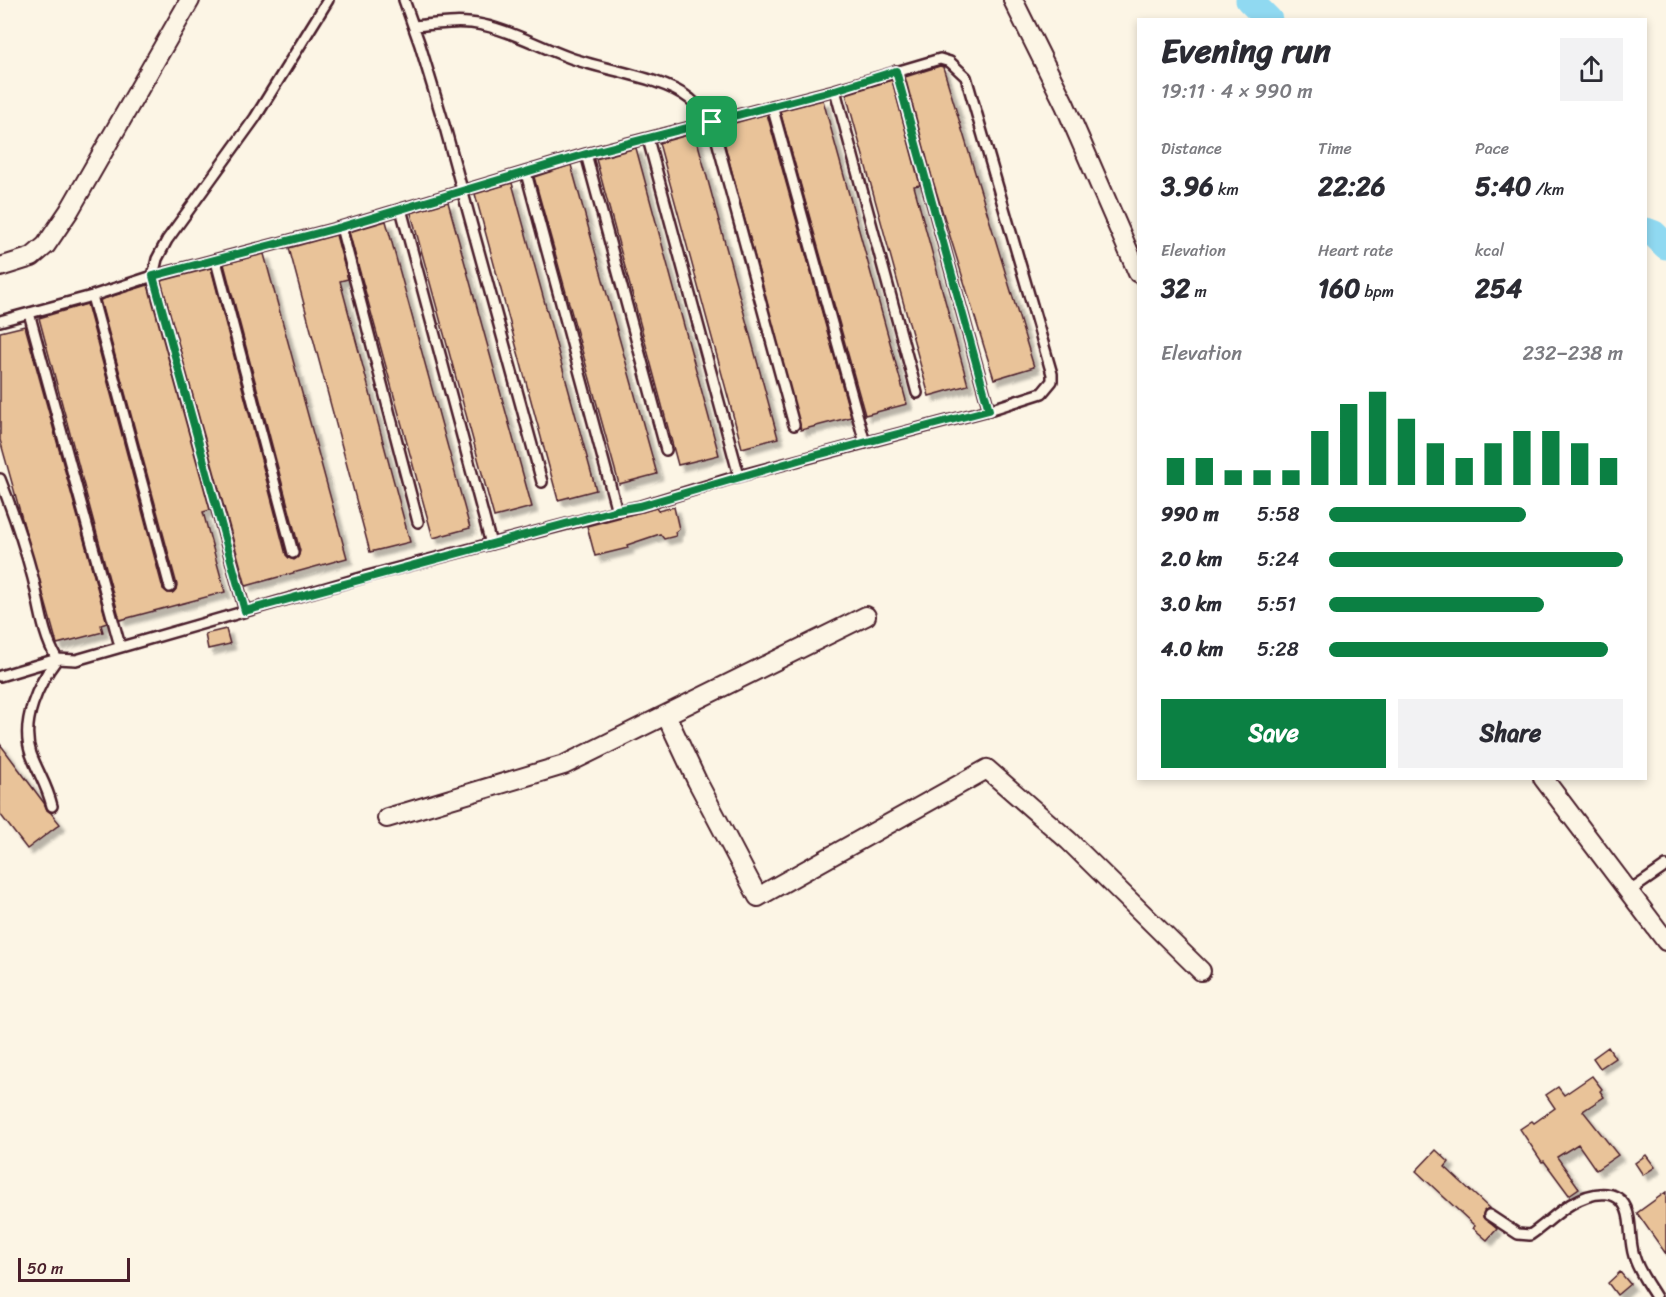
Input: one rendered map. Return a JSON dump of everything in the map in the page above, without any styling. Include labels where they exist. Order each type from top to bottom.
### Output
[{"type":"street","points":[[0,267],[32,256],[46,245],[69,211],[190,0]]},
{"type":"street","points":[[1013,0],[1060,96],[1137,271]]},
{"type":"street","points":[[387,818],[564,765],[866,616]]},
{"type":"street","points":[[666,715],[697,781],[758,897],[987,770],[1069,841],[1201,971]]},
{"type":"street","points":[[1545,780],[1666,941]]},
{"type":"lane","points":[[245,611],[153,276],[157,259],[167,240],[255,118],[328,0]]},
{"type":"lane","points":[[404,0],[436,97],[463,191],[542,482]]},
{"type":"lane","points":[[414,27],[448,22],[482,25],[506,32],[569,58],[662,84],[689,98],[712,122],[794,425]]},
{"type":"lane","points":[[0,321],[92,296],[153,276],[341,227],[586,154],[835,90],[940,59],[950,62],[966,77],[1052,374],[1052,381],[1042,393],[989,410],[245,611],[76,660],[57,658],[0,676]]},
{"type":"lane","points":[[896,71],[989,410]]},
{"type":"lane","points":[[835,90],[917,393]]},
{"type":"lane","points":[[772,106],[865,443]]},
{"type":"lane","points":[[648,139],[739,476]]},
{"type":"lane","points":[[586,154],[666,450]]},
{"type":"lane","points":[[526,172],[617,510]]},
{"type":"lane","points":[[401,209],[491,544]]},
{"type":"lane","points":[[341,227],[418,522]]},
{"type":"lane","points":[[216,261],[293,553]]},
{"type":"lane","points":[[92,296],[170,587]]},
{"type":"lane","points":[[29,313],[120,646]]},
{"type":"lane","points":[[0,480],[19,530],[33,578],[45,634],[57,658]]},
{"type":"lane","points":[[52,806],[45,782],[31,754],[28,738],[32,709],[38,692],[44,676],[57,658]]},
{"type":"lane","points":[[1630,891],[1666,866]]},
{"type":"lane","points":[[1489,1215],[1518,1234],[1530,1235],[1562,1210],[1580,1200],[1606,1192],[1620,1200],[1629,1218],[1629,1237],[1634,1257],[1656,1297]]},
{"type":"building","points":[[943,67],[1034,367],[994,379],[933,181],[905,77]]},
{"type":"building","points":[[892,80],[920,185],[914,186],[968,385],[929,396],[846,94]]},
{"type":"building","points":[[823,100],[907,404],[865,415],[780,111]]},
{"type":"building","points":[[767,114],[851,417],[801,430],[720,127]]},
{"type":"building","points":[[695,133],[778,438],[742,448],[659,143]]},
{"type":"building","points":[[636,148],[719,455],[678,465],[596,159]]},
{"type":"building","points":[[571,165],[657,474],[619,484],[534,177]]},
{"type":"building","points":[[512,183],[596,490],[558,500],[475,194]]},
{"type":"building","points":[[448,202],[532,507],[494,517],[411,213]]},
{"type":"building","points":[[386,221],[470,528],[433,538],[349,232]]},
{"type":"building","points":[[336,235],[348,279],[340,281],[410,542],[370,552],[289,248]]},
{"type":"building","points":[[264,254],[347,558],[246,586],[161,281],[211,268],[286,555],[294,560],[300,551],[224,264]]},
{"type":"building","points":[[148,285],[210,510],[203,512],[225,592],[120,620],[39,318],[87,304],[163,589],[172,593],[177,585],[100,300]]},
{"type":"building","points":[[25,326],[107,623],[101,625],[103,632],[57,644],[0,440],[0,332]]},
{"type":"building","points":[[674,507],[679,529],[675,532],[676,536],[664,539],[660,534],[627,545],[628,548],[595,556],[587,526],[656,508],[658,511]]},
{"type":"building","points":[[226,629],[230,644],[208,649],[205,634]]},
{"type":"building","points":[[0,744],[47,810],[60,824],[27,849],[0,814]]},
{"type":"building","points":[[1608,1047],[1615,1058],[1600,1068],[1593,1058]]},
{"type":"building","points":[[1592,1076],[1602,1089],[1600,1091],[1604,1097],[1583,1111],[1618,1155],[1596,1170],[1578,1144],[1557,1157],[1579,1188],[1569,1195],[1544,1161],[1542,1162],[1520,1129],[1532,1121],[1534,1123],[1555,1108],[1546,1095],[1558,1087],[1564,1095]]},
{"type":"building","points":[[1436,1150],[1449,1162],[1445,1167],[1489,1208],[1484,1211],[1483,1217],[1497,1229],[1487,1240],[1416,1171]]},
{"type":"building","points":[[1646,1155],[1655,1167],[1643,1175],[1635,1163]]},
{"type":"building","points":[[1666,1192],[1666,1254],[1637,1213]]},
{"type":"building","points":[[1620,1272],[1630,1284],[1617,1295],[1608,1283]]},
{"type":"waterway","points":[[1249,0],[1267,18]]},
{"type":"waterway","points":[[1647,231],[1654,234],[1666,246]]},
{"type":"route","points":[[896,71],[989,410],[245,611],[153,276],[341,227],[586,154],[712,122],[835,90],[896,71]]}]
